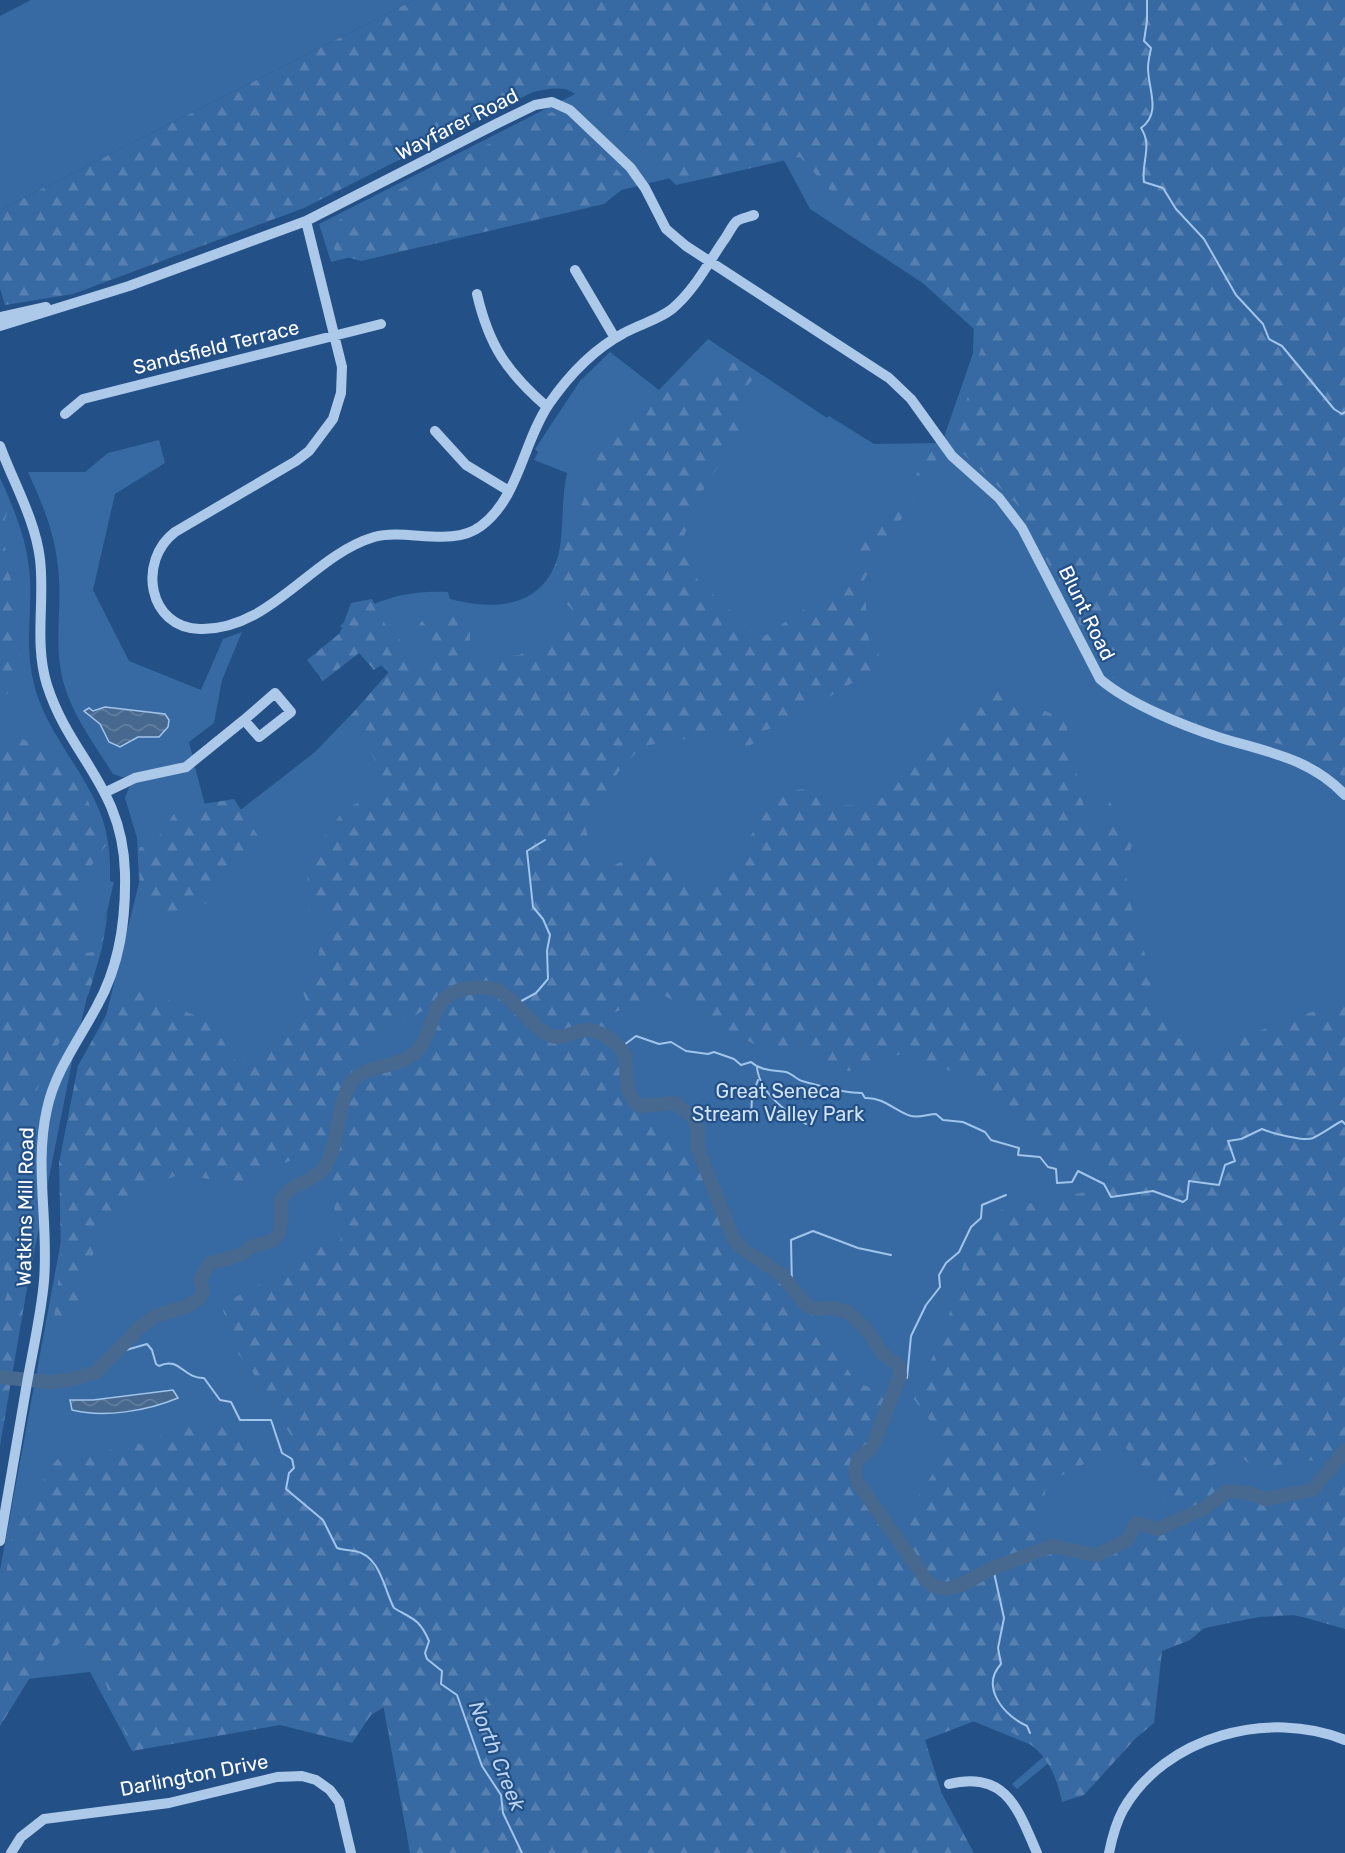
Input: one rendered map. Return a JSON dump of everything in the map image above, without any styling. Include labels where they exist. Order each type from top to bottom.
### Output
[{"type":"street","name":"Wayfarer Road","points":[[0,326],[64,304],[129,286],[306,221],[535,105],[552,102],[570,110],[606,141],[630,167],[643,184],[666,229],[709,262],[862,361]]},
{"type":"street","points":[[306,221],[336,335],[342,367],[341,393],[327,430],[296,461],[175,532],[158,549],[152,566],[151,585],[157,602],[168,616],[190,628],[215,628],[247,618],[277,600],[335,556],[360,543],[392,534],[449,536],[480,527],[500,508],[531,436],[547,407],[579,367],[599,348],[615,338],[672,309],[689,292],[737,221],[754,216]]},
{"type":"street","points":[[575,270],[615,338]]},
{"type":"street","points":[[477,294],[484,324],[500,358],[518,382],[547,407]]},
{"type":"street","name":"Wayfarer Road","points":[[3,314],[64,304]]},
{"type":"street","name":"Sandsfield Terrace","points":[[65,414],[83,399],[381,324]]},
{"type":"street","name":"Blunt Road","points":[[862,361],[904,391],[952,456],[1010,512],[1035,551],[1100,679],[1137,701],[1207,733],[1281,753],[1306,764],[1345,795]]},
{"type":"street","points":[[435,430],[466,465],[509,491]]},
{"type":"street","name":"Watkins Mill Road","points":[[0,446],[28,511],[39,547],[42,582],[39,644],[47,686],[64,723],[106,792],[122,842],[125,875],[123,925],[110,979],[60,1072],[46,1113],[40,1156],[45,1258],[41,1307],[0,1541]]},
{"type":"street","points":[[106,792],[135,778],[186,767],[244,720]]},
{"type":"street","points":[[1109,1853],[1124,1809],[1149,1779],[1188,1749],[1250,1728],[1299,1728],[1345,1740]]},
{"type":"street","name":"Darlington Drive","points":[[11,1853],[21,1837],[44,1819],[169,1803],[277,1777],[302,1776],[316,1780],[330,1790],[339,1802],[351,1853]]},
{"type":"street","points":[[949,1784],[965,1780],[986,1782],[1006,1794],[1016,1805],[1037,1853]]},
{"type":"green space","points":[[31,0],[414,0],[0,210],[0,16]]},
{"type":"green space","points":[[414,0],[1345,0],[1345,779],[1330,766],[1313,756],[1275,743],[1216,730],[1186,720],[1148,700],[1102,669],[1018,505],[954,445],[984,338],[877,242],[800,157],[676,185],[613,121],[585,99],[566,90],[542,90],[533,92],[304,208],[73,294],[5,305],[0,288],[0,210]]},
{"type":"green space","name":"Great Seneca Stream Valley Park","points":[[1345,0],[1345,1624],[1262,1610],[1127,1653],[1051,1761],[1017,1789],[1012,1784],[1049,1752],[970,1720],[425,1853],[410,1853],[381,1693],[164,1745],[131,1749],[90,1672],[0,1682],[0,1570],[93,1068],[139,883],[137,838],[125,798],[130,785],[195,767],[212,832],[315,752],[390,674],[340,626],[352,617],[377,603],[404,595],[448,592],[450,599],[467,603],[501,604],[531,595],[543,585],[552,571],[559,552],[567,473],[534,460],[538,452],[535,449],[580,381],[610,352],[659,390],[708,339],[827,418],[829,416],[874,444],[942,443],[973,353],[975,285],[947,299],[810,209],[779,151],[331,262],[319,224],[699,31]]},
{"type":"green space","points":[[552,112],[575,128],[630,183],[604,204],[361,261],[336,254],[327,226]]},
{"type":"green space","name":"Great Seneca Stream Valley Park","points":[[725,356],[754,378],[740,394],[742,426],[696,502],[683,539],[698,580],[760,639],[859,572],[856,544],[915,477],[931,450],[939,457],[864,580],[869,643],[878,645],[879,666],[789,722],[760,732],[756,742],[743,749],[724,733],[643,746],[621,768],[585,827],[596,857],[613,866],[637,854],[666,857],[691,894],[744,849],[755,828],[762,799],[802,789],[839,805],[873,806],[998,690],[1065,720],[1092,843],[1101,840],[1109,800],[1132,845],[1125,867],[1129,898],[1160,1007],[1178,1038],[1214,1047],[1345,1000],[1345,1449],[1314,1460],[1255,1468],[1237,1454],[1211,1466],[1227,1491],[1249,1493],[1265,1499],[1312,1490],[1321,1483],[1345,1481],[1345,1629],[1296,1615],[1259,1617],[1204,1628],[1190,1640],[1162,1651],[1154,1723],[1136,1738],[1084,1795],[1062,1802],[1051,1769],[1036,1749],[985,1717],[925,1740],[942,1794],[974,1853],[412,1853],[384,1707],[371,1715],[352,1743],[280,1725],[132,1751],[101,1672],[64,1638],[36,1668],[0,1726],[0,1611],[18,1500],[32,1500],[52,1466],[62,1455],[100,1455],[132,1440],[149,1449],[166,1430],[183,1423],[193,1422],[228,1424],[247,1454],[271,1460],[283,1482],[301,1485],[293,1439],[249,1366],[239,1355],[223,1310],[234,1298],[276,1276],[315,1248],[341,1240],[325,1165],[334,1141],[235,1185],[182,1173],[128,1196],[98,1236],[77,1312],[54,1318],[61,1256],[59,1163],[78,1066],[120,990],[140,981],[187,1012],[212,1023],[237,1064],[312,1018],[300,984],[316,980],[320,943],[343,923],[332,910],[309,913],[307,859],[344,810],[377,793],[380,771],[359,728],[345,722],[393,667],[386,662],[374,670],[359,653],[323,681],[307,660],[340,633],[351,603],[372,599],[385,624],[422,663],[433,652],[419,624],[435,611],[470,617],[470,657],[519,655],[560,634],[560,619],[573,611],[560,596],[569,589],[550,577],[599,464],[594,452],[635,413],[680,378],[701,381]],"holes":[[[663,995],[761,1048],[790,1047],[849,1071],[907,1052],[964,1077],[1057,1157],[1101,1156],[1124,1184],[1002,1209],[964,1263],[947,1322],[925,1375],[908,1391],[942,1437],[932,1475],[894,1535],[858,1483],[855,1472],[858,1459],[872,1447],[893,1390],[877,1390],[855,1382],[824,1328],[835,1308],[816,1309],[807,1306],[781,1274],[740,1247],[733,1238],[698,1149],[685,1138],[659,1132],[631,1098],[626,1083],[626,1061],[609,1014]],[[435,1009],[423,1040],[411,1053],[393,1063],[364,1073],[349,1084],[357,1050],[424,1010]],[[1123,1444],[1177,1523],[1159,1529],[1136,1523],[1128,1540],[1097,1554],[1052,1546],[1032,1552],[1047,1483]]]},
{"type":"green space","points":[[159,440],[165,463],[115,494],[93,590],[129,661],[201,690],[223,639],[242,632],[222,680],[214,723],[189,742],[193,758],[122,777],[113,774],[78,718],[67,694],[60,666],[59,583],[54,543],[47,518],[28,472],[85,472],[108,453]]},
{"type":"green space","points":[[0,478],[16,515],[27,552],[30,579],[30,659],[35,688],[47,719],[90,790],[101,814],[108,842],[110,881],[114,882],[73,1057],[0,1424]]},
{"type":"green space","points":[[0,487],[9,507],[1,531],[9,565],[20,660],[17,687],[0,698]]},
{"type":"green space","points":[[22,739],[62,754],[80,781],[106,845],[76,888],[86,953],[93,952],[108,912],[102,948],[89,993],[43,1070],[23,1140],[27,1213],[26,1294],[0,1446],[0,1307],[6,1297],[8,1285],[6,1273],[0,1263],[0,750]]},
{"type":"green space","points":[[234,799],[258,836],[243,864],[211,879],[216,898],[176,918],[140,896],[139,848],[155,842],[178,808]]},
{"type":"water","points":[[105,707],[165,714],[169,720],[168,727],[159,737],[138,737],[120,747],[109,742],[100,724],[84,711],[89,708],[93,711]]},
{"type":"water","points":[[173,1390],[178,1398],[125,1412],[98,1413],[72,1410],[70,1400],[93,1400]]},
{"type":"waterway","points":[[1147,0],[1144,41],[1151,48],[1148,68],[1152,108],[1151,115],[1141,128],[1146,141],[1144,182],[1163,188],[1176,209],[1204,239],[1236,295],[1263,324],[1269,339],[1282,346],[1334,409],[1342,414],[1345,412]]},
{"type":"waterway","points":[[514,1005],[536,993],[548,979],[547,951],[550,935],[543,919],[533,907],[527,851],[545,840]]},
{"type":"waterway","points":[[0,1377],[48,1382],[70,1380],[96,1372],[141,1326],[155,1316],[185,1307],[200,1298],[203,1291],[200,1279],[210,1263],[237,1256],[252,1247],[271,1241],[278,1235],[283,1197],[290,1190],[317,1175],[326,1165],[346,1092],[356,1077],[369,1070],[408,1058],[419,1049],[441,1002],[451,994],[467,988],[489,988],[511,1000],[538,1028],[551,1036],[561,1037],[588,1030],[604,1035],[617,1045],[626,1061],[629,1091],[639,1106],[675,1103],[693,1117],[698,1128],[698,1149],[733,1238],[740,1247],[781,1274],[807,1306],[816,1309],[835,1308],[848,1312],[867,1330],[883,1354],[899,1365],[900,1376],[872,1448],[858,1459],[855,1472],[858,1483],[927,1581],[936,1587],[946,1589],[961,1585],[993,1568],[1052,1546],[1097,1555],[1128,1540],[1136,1523],[1159,1529],[1205,1508],[1227,1491],[1249,1493],[1265,1499],[1313,1490],[1345,1450]]},
{"type":"waterway","points":[[620,1048],[636,1036],[659,1044],[671,1042],[686,1051],[708,1054],[714,1052],[734,1059],[741,1065],[751,1062],[763,1069],[788,1073],[802,1081],[839,1091],[862,1093],[865,1098],[884,1102],[911,1116],[936,1114],[943,1120],[963,1122],[985,1132],[991,1140],[1019,1148],[1018,1155],[1040,1157],[1048,1167],[1056,1169],[1057,1183],[1072,1182],[1078,1171],[1104,1184],[1111,1197],[1153,1191],[1183,1202],[1187,1199],[1189,1181],[1219,1185],[1225,1165],[1235,1161],[1228,1141],[1241,1139],[1262,1129],[1309,1139],[1342,1121],[1345,1124]]},
{"type":"waterway","points":[[757,1068],[763,1085],[775,1100],[790,1114],[806,1124]]},
{"type":"waterway","points":[[751,1118],[752,1097],[758,1080]]},
{"type":"waterway","points":[[900,1376],[907,1378],[911,1336],[926,1305],[940,1287],[939,1275],[946,1263],[959,1252],[971,1227],[981,1218],[982,1205],[1006,1195]]},
{"type":"waterway","points":[[792,1288],[791,1240],[813,1231],[858,1248],[891,1255]]},
{"type":"waterway","name":"North Creek","points":[[112,1354],[147,1344],[152,1350],[156,1364],[159,1366],[172,1364],[191,1375],[204,1378],[220,1400],[231,1402],[240,1420],[271,1420],[282,1453],[292,1459],[294,1468],[289,1473],[286,1489],[323,1520],[337,1548],[355,1551],[371,1559],[394,1608],[415,1620],[425,1633],[429,1641],[425,1653],[427,1659],[442,1671],[441,1684],[457,1695],[482,1766],[501,1795],[503,1813],[522,1853]]},
{"type":"waterway","points":[[993,1568],[1004,1618],[998,1648],[1001,1664],[995,1673],[994,1691],[1003,1708],[1027,1726],[1030,1733]]}]
